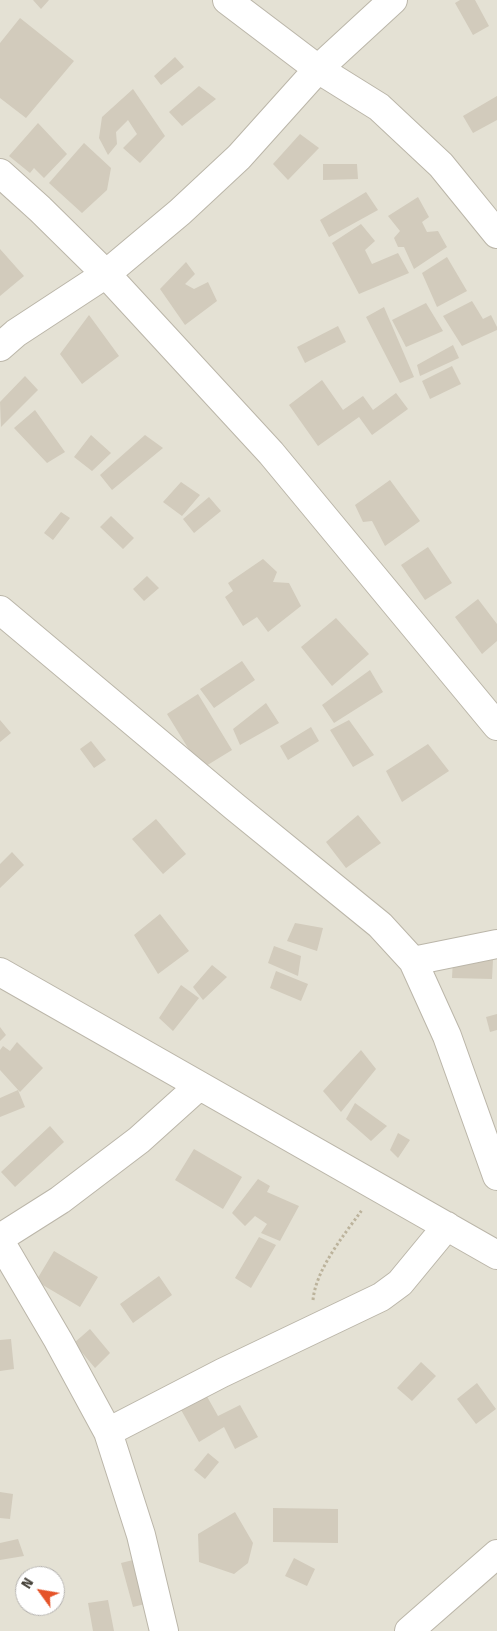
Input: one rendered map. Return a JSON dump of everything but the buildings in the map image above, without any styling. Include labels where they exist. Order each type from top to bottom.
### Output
[{"type":"street","points":[[226,0],[318,69],[379,107],[441,164],[497,234]]},
{"type":"street","points":[[0,347],[16,334],[106,274],[180,212],[239,158],[318,69],[394,0]]},
{"type":"street","points":[[0,173],[40,209],[106,274],[271,453],[497,726]]},
{"type":"street","points":[[0,610],[380,925],[413,961],[448,1036],[497,1176]]},
{"type":"street","points":[[413,961],[497,944]]},
{"type":"street","points":[[0,972],[497,1255]]},
{"type":"street","points":[[164,1631],[141,1535],[108,1432],[0,1239],[60,1200],[139,1140],[198,1086]]},
{"type":"street","points":[[108,1432],[314,1328],[361,1308],[381,1297],[400,1283],[447,1226]]},
{"type":"street","points":[[409,1631],[497,1554]]},
{"type":"path","points":[[314,1328],[312,1308],[314,1292],[321,1274],[337,1245],[378,1188]]},
{"type":"shaded area","points":[[0,0],[497,0],[497,1631],[0,1631]]}]
